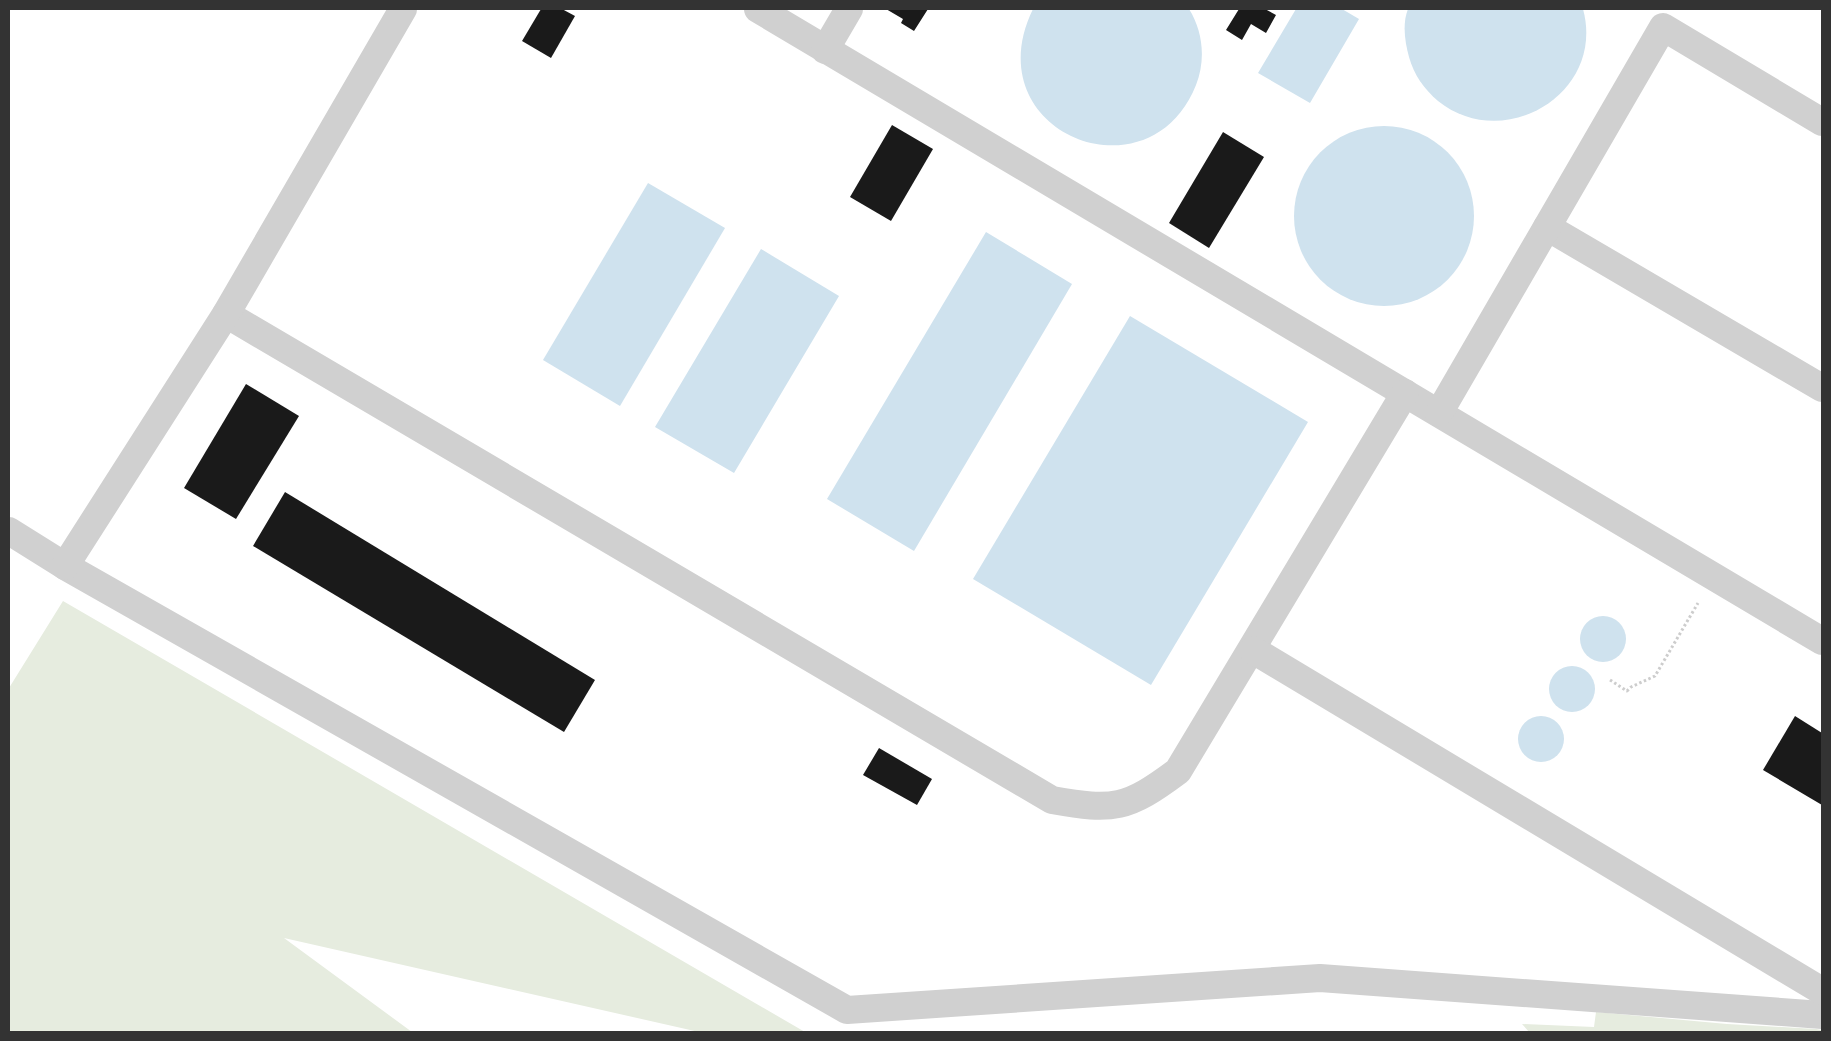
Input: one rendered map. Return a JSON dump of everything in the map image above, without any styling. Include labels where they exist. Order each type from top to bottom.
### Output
[{"type":"street","points":[[65,566],[226,314],[402,9]]},
{"type":"street","points":[[758,9],[1822,642]]},
{"type":"street","points":[[825,50],[850,9]]},
{"type":"street","points":[[1439,413],[1663,27],[1822,122]]},
{"type":"street","points":[[1547,227],[1822,388]]},
{"type":"street","points":[[226,314],[1052,800],[1087,806],[1116,807],[1150,792],[1178,771],[1253,650],[1405,393]]},
{"type":"street","points":[[9,531],[65,566],[847,1010],[1320,978],[1822,1014]]},
{"type":"street","points":[[1253,650],[1822,991]]},
{"type":"path","points":[[1610,680],[1627,691],[1631,687],[1655,676],[1714,577]]},
{"type":"shaded area","points":[[63,601],[805,1032],[699,1032],[284,938],[412,1032],[9,1032],[9,688]]},
{"type":"shaded area","points":[[1596,1012],[1727,1024],[1816,1029],[1822,1030],[1822,1032],[1529,1032],[1522,1024],[1594,1027]]},
{"type":"water","points":[[1033,9],[1189,9],[1194,18],[1202,46],[1201,66],[1196,85],[1173,121],[1142,140],[1108,145],[1074,137],[1046,118],[1027,89],[1021,52]]},
{"type":"water","points":[[1296,9],[1342,9],[1359,19],[1310,103],[1258,73]]},
{"type":"water","points":[[1408,9],[1583,9],[1586,39],[1579,66],[1565,89],[1544,106],[1519,117],[1492,121],[1464,116],[1438,101],[1424,87],[1411,64],[1405,39],[1405,21]]},
{"type":"water","points":[[1393,126],[1402,127],[1427,136],[1448,152],[1464,173],[1473,198],[1473,234],[1464,259],[1448,280],[1427,296],[1419,299],[1402,305],[1375,306],[1366,305],[1341,296],[1314,273],[1304,259],[1295,234],[1294,207],[1295,198],[1304,173],[1327,146],[1341,136],[1366,127]]},
{"type":"water","points":[[648,183],[725,228],[620,406],[543,360]]},
{"type":"water","points":[[986,232],[1072,284],[914,551],[827,499]]},
{"type":"water","points":[[761,249],[839,296],[734,473],[655,427]]},
{"type":"water","points":[[1130,316],[1308,422],[1151,685],[973,579]]},
{"type":"water","points":[[1599,616],[1607,616],[1616,620],[1622,626],[1626,639],[1622,652],[1616,658],[1607,662],[1599,662],[1590,658],[1584,652],[1580,643],[1580,635],[1584,626],[1590,620]]},
{"type":"water","points":[[1568,666],[1576,666],[1585,670],[1591,676],[1595,689],[1591,702],[1585,708],[1576,712],[1568,712],[1559,708],[1553,702],[1549,693],[1549,685],[1553,676],[1559,670]]},
{"type":"water","points":[[1537,716],[1545,716],[1554,720],[1560,726],[1564,739],[1560,752],[1554,758],[1545,762],[1537,762],[1528,758],[1522,752],[1518,743],[1518,735],[1522,726],[1528,720]]},
{"type":"building","points":[[541,9],[562,9],[575,16],[551,58],[522,41]]},
{"type":"building","points":[[886,9],[928,9],[914,31],[901,23],[903,19]]},
{"type":"building","points":[[1239,9],[1265,9],[1276,15],[1266,33],[1251,24],[1242,40],[1226,30]]},
{"type":"building","points":[[892,125],[933,149],[891,221],[850,197]]},
{"type":"building","points":[[1223,132],[1264,157],[1209,248],[1169,223]]},
{"type":"building","points":[[246,384],[299,416],[236,519],[184,488]]},
{"type":"building","points":[[285,492],[595,680],[564,732],[253,546]]},
{"type":"building","points":[[1795,716],[1822,733],[1822,805],[1763,770]]},
{"type":"building","points":[[879,748],[932,779],[917,805],[863,775]]}]
